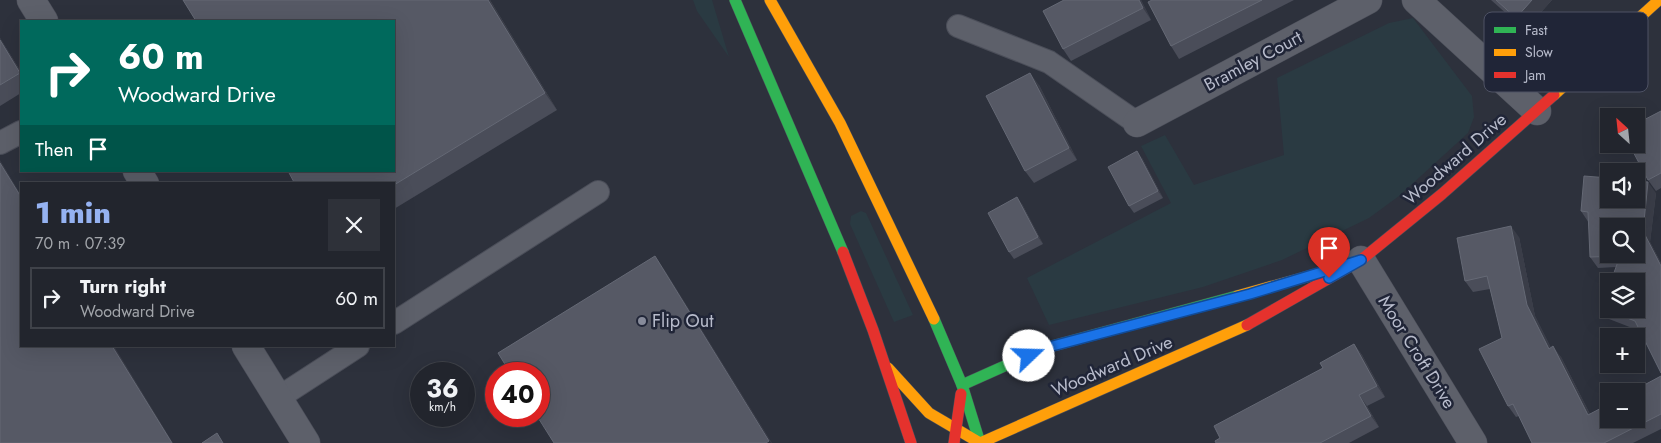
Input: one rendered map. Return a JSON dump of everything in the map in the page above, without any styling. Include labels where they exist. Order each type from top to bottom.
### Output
[{"type":"street","points":[[31,0],[43,20]]},
{"type":"street","points":[[735,0],[834,230],[888,368],[911,443]]},
{"type":"street","points":[[770,0],[840,123],[918,283],[962,385],[980,443]]},
{"type":"street","name":"Bramley Court","points":[[1137,123],[1368,0]]},
{"type":"street","points":[[1416,0],[1484,62]]},
{"type":"street","name":"Woodward Drive","points":[[1645,12],[1658,0]]},
{"type":"street","points":[[1516,92],[1537,111]]},
{"type":"street","name":"Woodward Drive","points":[[980,443],[1235,332],[1361,260],[1442,194],[1558,92]]},
{"type":"street","name":"Woodward Drive","points":[[962,385],[1045,348],[1250,294],[1361,260]]},
{"type":"street","name":"Moor Croft Drive","points":[[1361,260],[1474,443]]},
{"type":"street","points":[[247,347],[306,443]]},
{"type":"street","points":[[888,368],[930,413],[980,443]]},
{"type":"street","points":[[954,443],[962,385]]},
{"type":"lane","points":[[958,26],[1049,62],[1137,123]]},
{"type":"lane","points":[[0,144],[20,133]]},
{"type":"lane","points":[[395,322],[598,192]]},
{"type":"lane","points":[[278,398],[356,347]]},
{"type":"shaded area","points":[[693,0],[712,0],[729,57],[697,11]]},
{"type":"shaded area","points":[[1413,18],[1472,96],[1474,117],[1468,133],[1399,196],[1369,218],[1282,260],[1203,287],[1049,325],[1027,278],[1171,203],[1141,146],[1165,135],[1194,185],[1284,155],[1277,78],[1389,23]]},
{"type":"shaded area","points":[[861,211],[866,213],[913,315],[894,322],[850,224],[851,216]]},
{"type":"building","points":[[183,0],[488,0],[545,93],[395,184],[395,182],[294,182],[289,172],[395,172],[395,20],[195,20]]},
{"type":"building","points":[[1064,0],[1139,0],[1143,8],[1063,49],[1043,11]]},
{"type":"building","points":[[1152,0],[1262,0],[1171,46],[1148,2]]},
{"type":"building","points":[[1496,0],[1532,0],[1521,12],[1509,12]]},
{"type":"building","points":[[0,40],[20,73],[0,85]]},
{"type":"building","points":[[1030,73],[1069,148],[1025,171],[986,96]]},
{"type":"building","points":[[1661,111],[1661,173],[1648,180],[1645,174],[1645,163],[1639,163],[1634,153],[1645,153],[1645,119]]},
{"type":"building","points":[[1137,151],[1158,191],[1129,206],[1108,167]]},
{"type":"building","points":[[0,163],[20,195],[20,347],[113,347],[172,443],[0,443]]},
{"type":"building","points":[[1584,176],[1600,177],[1600,208],[1645,208],[1645,182],[1648,182],[1644,218],[1600,218],[1600,257],[1590,257],[1588,212],[1581,211]]},
{"type":"building","points":[[1017,197],[1038,237],[1009,252],[988,213]]},
{"type":"building","points":[[1511,226],[1527,305],[1549,349],[1553,346],[1588,415],[1600,409],[1600,428],[1633,428],[1604,443],[1532,443],[1513,404],[1508,406],[1479,349],[1502,338],[1487,276],[1465,281],[1457,238]]},
{"type":"building","points":[[1645,235],[1661,266],[1661,373],[1645,341],[1645,328],[1638,328],[1635,321],[1627,318],[1645,318],[1645,273],[1614,273],[1617,263],[1645,263]]},
{"type":"building","name":"Flip Out","points":[[655,256],[769,441],[766,443],[554,443],[544,427],[550,427],[550,362],[504,362],[498,353]]},
{"type":"building","points":[[1354,344],[1377,386],[1359,395],[1371,416],[1320,443],[1216,443],[1215,441],[1220,438],[1214,426],[1323,368],[1320,363]]},
{"type":"building","points":[[1661,376],[1661,414],[1645,422],[1645,385]]},
{"type":"building","points":[[217,433],[223,443],[202,443]]},
{"type":"traffic: fast","points":[[735,0],[843,252]]},
{"type":"traffic: fast","points":[[962,385],[1045,348],[1237,296]]},
{"type":"traffic: fast","points":[[934,319],[962,385],[980,443]]},
{"type":"traffic: slow","points":[[770,0],[840,123],[934,319]]},
{"type":"traffic: slow","points":[[1646,12],[1659,0]]},
{"type":"traffic: slow","points":[[1554,95],[1557,92]]},
{"type":"traffic: slow","points":[[1237,296],[1313,275]]},
{"type":"traffic: slow","points":[[888,368],[929,413],[980,443],[1247,325]]},
{"type":"traffic: jam","points":[[1247,325],[1361,260],[1442,194],[1554,95]]},
{"type":"traffic: jam","points":[[843,252],[873,330],[911,443]]},
{"type":"traffic: jam","points":[[954,443],[961,394]]},
{"type":"place","name":"Flip Out","points":[[642,321]]},
{"type":"route","points":[[1029,356],[1045,348],[1250,294],[1361,260],[1329,278]]}]
